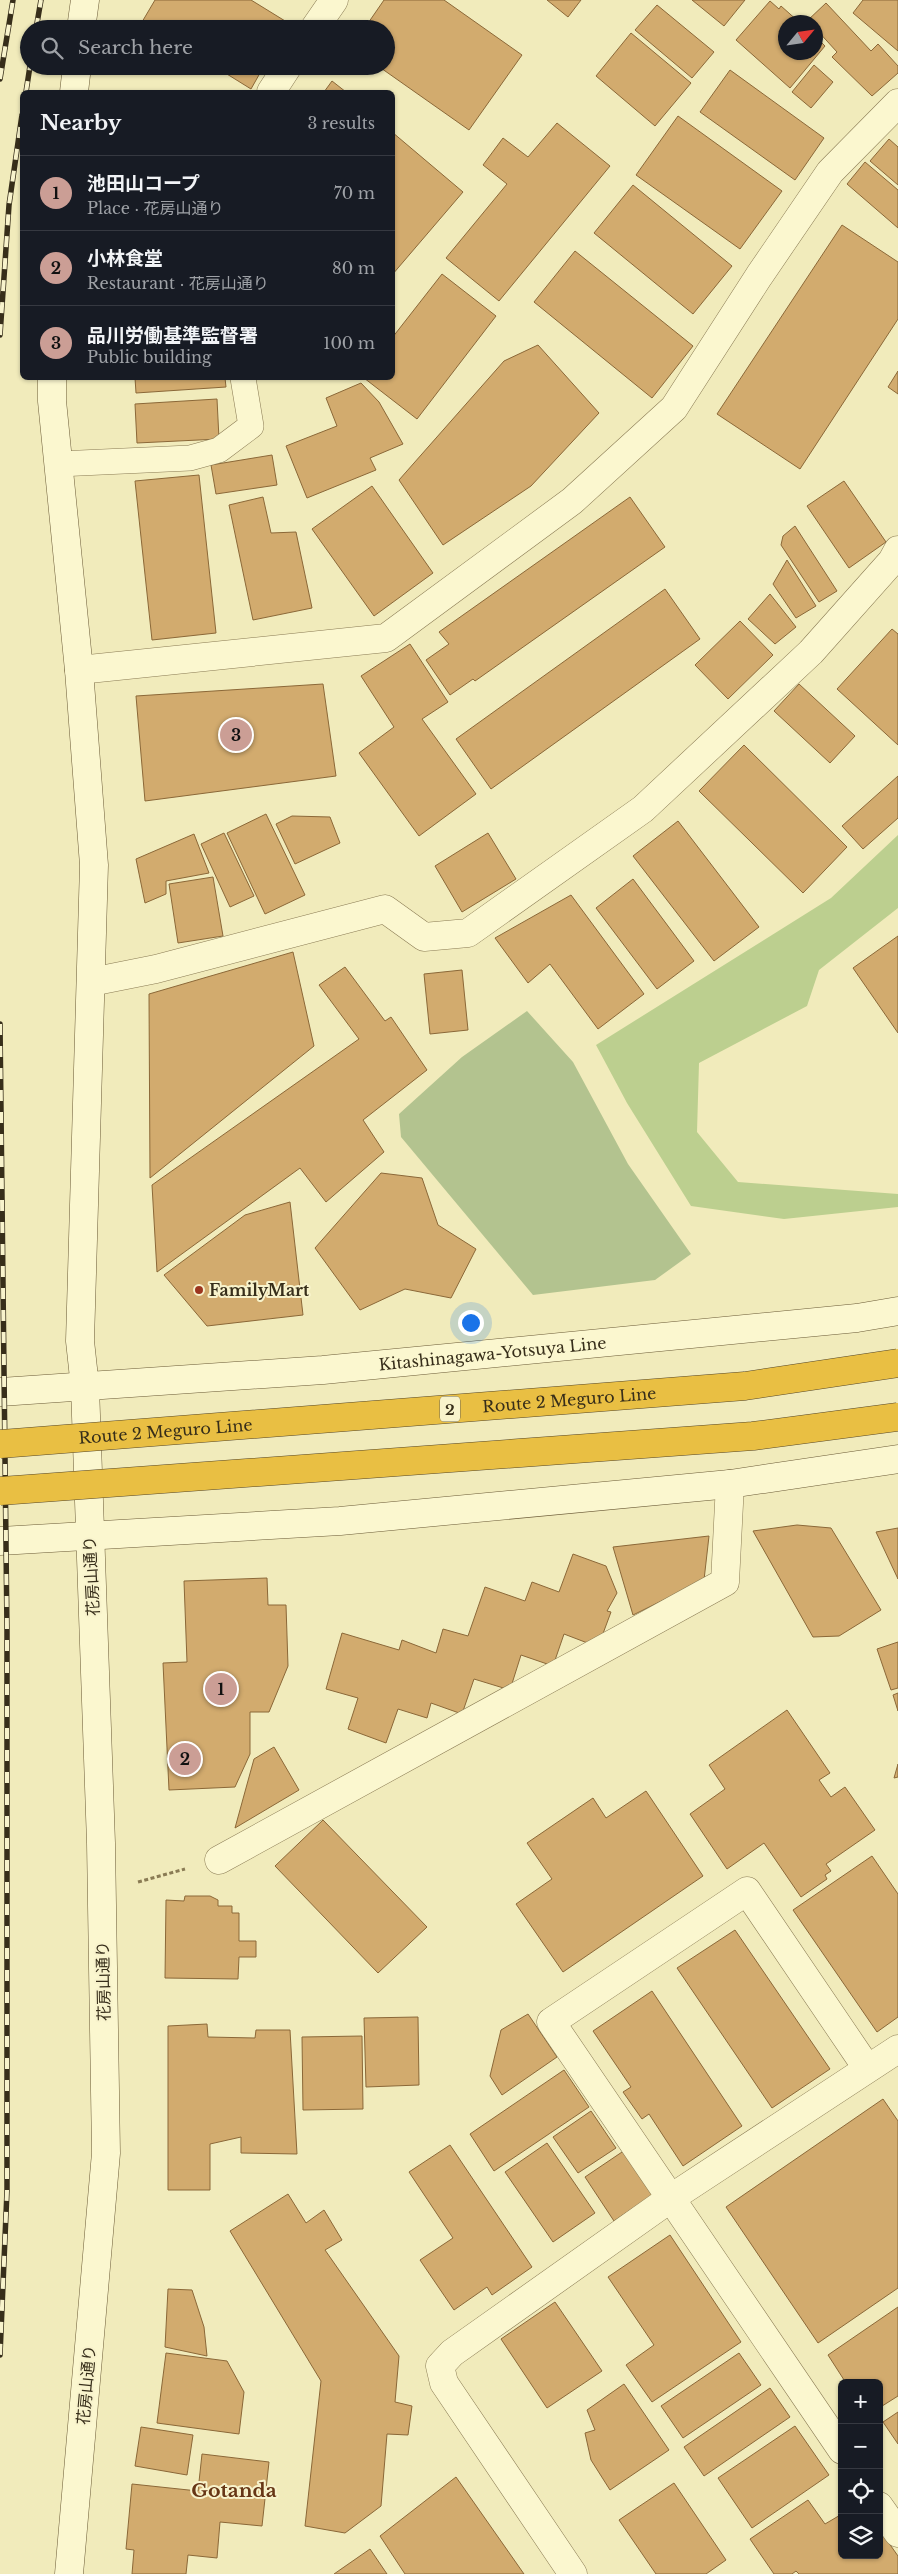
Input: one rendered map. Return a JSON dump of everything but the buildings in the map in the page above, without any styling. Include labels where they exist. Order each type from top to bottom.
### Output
[{"type":"highway","name":"Route 2 Meguro Line","points":[[0,1444],[745,1386],[898,1362]]},
{"type":"highway","points":[[0,1492],[753,1436],[898,1417]]},
{"type":"street","points":[[82,20],[85,0]]},
{"type":"street","points":[[320,20],[334,0]]},
{"type":"street","points":[[74,90],[76,75]]},
{"type":"street","points":[[272,90],[282,75]]},
{"type":"street","points":[[79,670],[386,638],[572,501],[674,408],[759,276],[830,172],[898,103]]},
{"type":"street","name":"花房山通り","points":[[52,389],[79,670],[94,866],[80,1341],[85,1387],[102,1892],[106,2153],[69,2574]]},
{"type":"street","points":[[91,982],[156,970],[385,909],[424,937],[468,933],[643,809],[812,652],[896,559]]},
{"type":"street","name":"Kitashinagawa-Yotsuya Line","points":[[0,1392],[323,1370],[856,1318],[898,1311]]},
{"type":"street","points":[[0,1541],[340,1521],[730,1484],[898,1459]]},
{"type":"street","points":[[219,1860],[725,1582],[730,1484]]},
{"type":"street","points":[[838,2444],[552,2022],[747,1891],[867,2068]]},
{"type":"street","points":[[571,2573],[444,2383],[440,2366],[452,2353],[671,2198],[898,2049]]},
{"type":"street","points":[[883,2512],[898,2533]]},
{"type":"lane","points":[[58,464],[190,458],[219,450],[251,426],[243,380]]},
{"type":"path","points":[[102,1892],[219,1860]]},
{"type":"green space","points":[[898,835],[898,908],[819,970],[807,1006],[699,1063],[697,1132],[738,1182],[898,1194],[898,1207],[784,1219],[691,1206],[627,1103],[596,1045],[831,898]]},
{"type":"green space","points":[[527,1011],[573,1062],[628,1164],[691,1254],[655,1280],[533,1295],[401,1137],[399,1114],[462,1057]]},
{"type":"railway","points":[[0,79],[13,0]]},
{"type":"railway","points":[[38,20],[41,0]]},
{"type":"railway","points":[[26,90],[29,75]]},
{"type":"railway","points":[[0,335],[9,205],[20,129]]},
{"type":"railway","points":[[0,1024],[7,1631],[7,2191],[0,2355]]},
{"type":"place","name":"品川労働基準監督署","points":[[236,735]]},
{"type":"place","name":"FamilyMart","points":[[199,1290]]},
{"type":"place","name":"池田山コープ","points":[[221,1689]]},
{"type":"place","name":"小林食堂","points":[[185,1759]]},
{"type":"district","name":"Gotanda","points":[[234,2490]]}]
